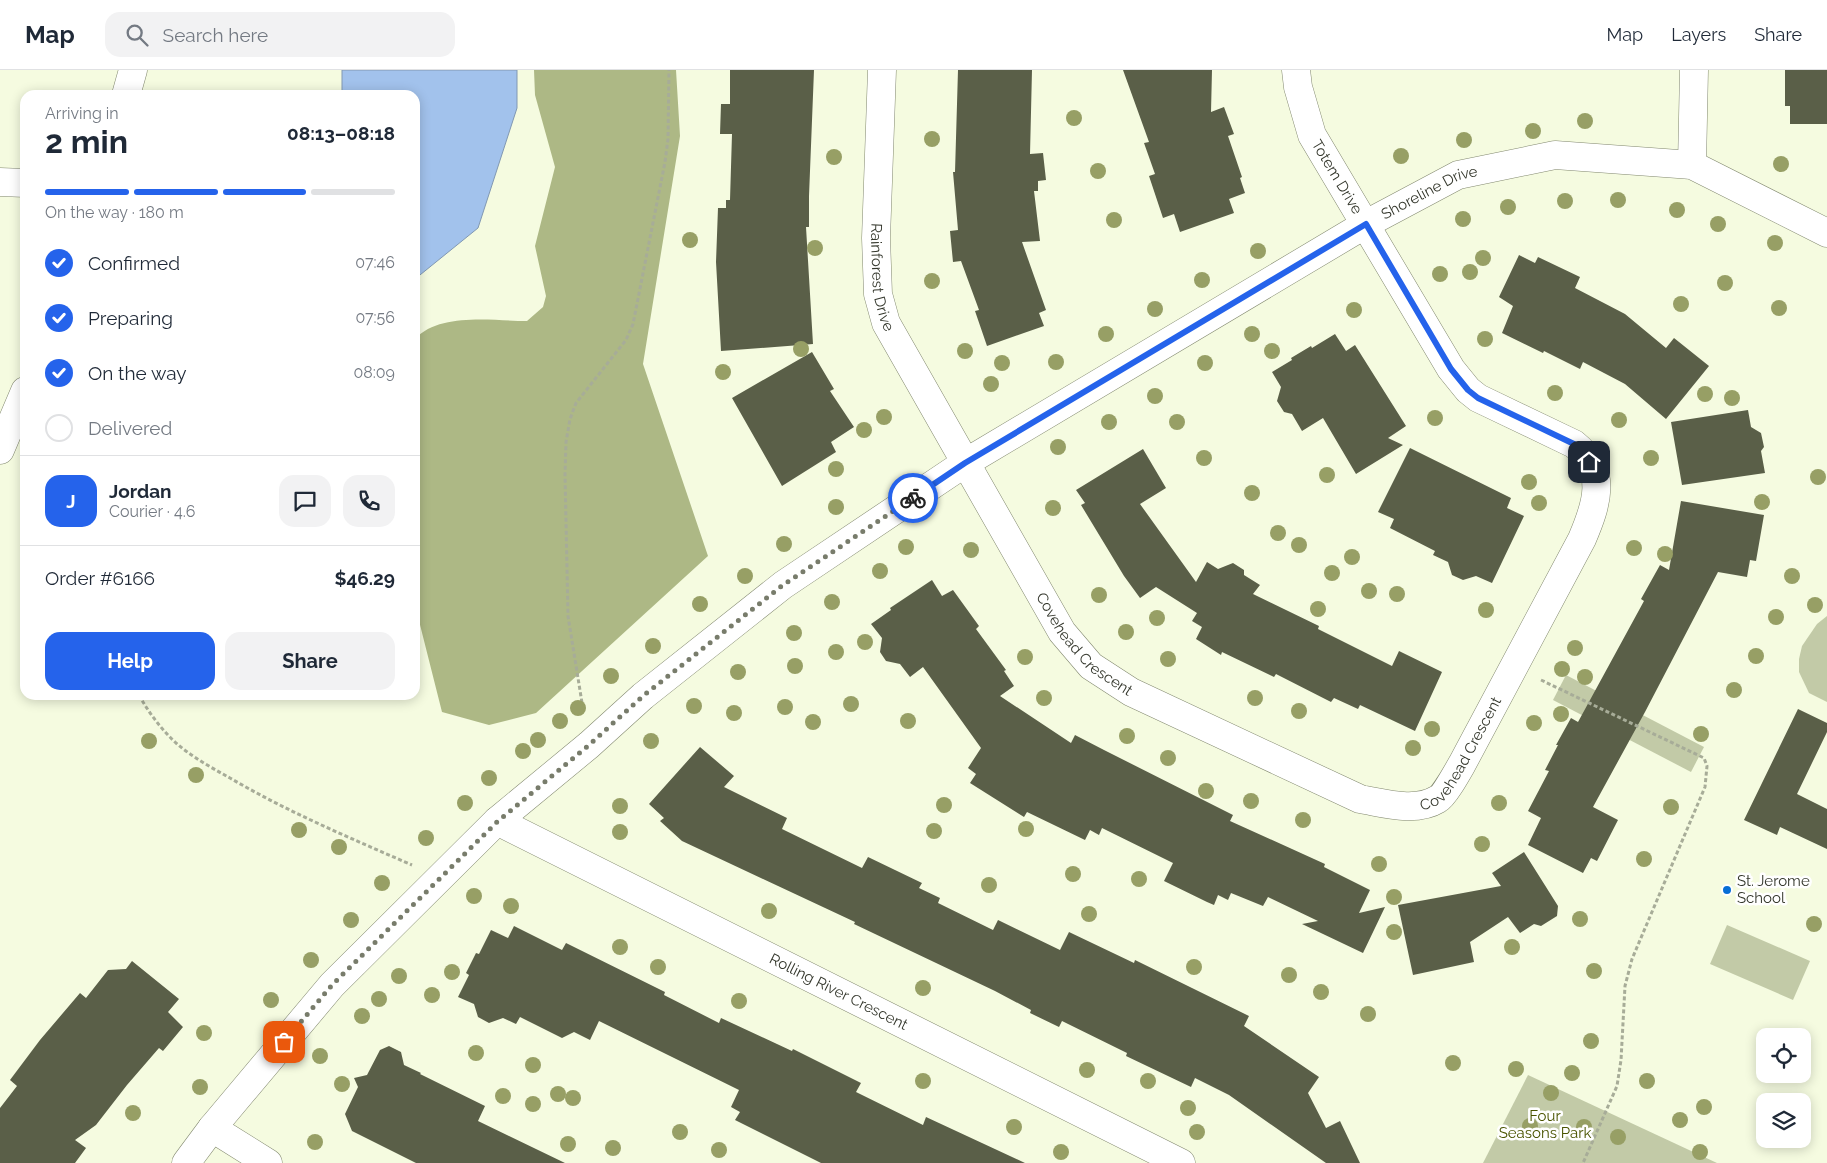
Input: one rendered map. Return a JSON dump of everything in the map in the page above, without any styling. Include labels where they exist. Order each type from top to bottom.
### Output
[{"type":"street","points":[[127,90],[133,70]]},
{"type":"street","name":"Rainforest Drive","points":[[882,70],[876,238],[878,294],[886,322],[965,463]]},
{"type":"street","name":"Totem Drive","points":[[1296,70],[1298,87],[1312,135],[1366,224]]},
{"type":"street","points":[[1692,165],[1694,70]]},
{"type":"street","name":"Shoreline Drive","points":[[186,1163],[212,1128],[332,985],[497,822],[589,745],[643,696],[783,585],[965,463],[1366,224],[1458,175],[1555,155],[1692,165],[1827,233]]},
{"type":"street","points":[[0,182],[20,183]]},
{"type":"street","name":"Covehead Crescent","points":[[965,463],[1062,632],[1091,666],[1131,692],[1360,799],[1397,805],[1418,806],[1439,799],[1462,764],[1589,523],[1598,492],[1594,470],[1585,453],[1574,444],[1478,398],[1468,390],[1451,369],[1366,224]]},
{"type":"street","points":[[0,450],[20,404]]},
{"type":"street","name":"Rolling River Crescent","points":[[497,822],[1181,1163]]},
{"type":"street","points":[[212,1128],[268,1163]]},
{"type":"path","points":[[589,745],[568,616],[566,442],[570,418],[576,403],[626,340],[633,324],[665,162],[668,139],[669,70]]},
{"type":"path","points":[[1514,667],[1704,758],[1707,766],[1705,787],[1626,977],[1618,1080],[1583,1163]]},
{"type":"path","points":[[142,700],[157,723],[177,744],[204,763],[248,789],[313,821],[440,878]]},
{"type":"green space","points":[[534,70],[676,70],[680,136],[643,364],[708,556],[536,713],[489,725],[442,712],[420,625],[420,335],[426,330],[452,321],[527,321],[543,307],[546,296],[535,246],[555,167],[535,95]]},
{"type":"green space","points":[[1827,616],[1827,702],[1809,693],[1799,672],[1799,659],[1802,646],[1817,624]]},
{"type":"green space","points":[[1566,675],[1704,747],[1691,772],[1553,700]]},
{"type":"green space","points":[[1727,925],[1810,961],[1793,1000],[1710,964]]},
{"type":"green space","name":"Four Seasons Park","points":[[1528,1075],[1717,1163],[1483,1163]]},
{"type":"water","points":[[342,70],[517,70],[517,108],[478,228],[420,275],[420,90],[342,90]]},
{"type":"building","points":[[730,70],[814,70],[809,227],[806,227],[813,344],[721,351],[716,262],[718,208],[726,208],[726,200],[730,200],[732,134],[720,134],[721,104],[730,104]]},
{"type":"building","points":[[958,70],[1032,70],[1030,154],[1043,153],[1046,180],[1038,181],[1038,191],[1034,191],[1040,241],[1022,242],[1046,310],[1039,313],[1044,326],[987,346],[975,311],[979,310],[961,261],[953,262],[950,231],[958,230],[953,172],[955,172]]},
{"type":"building","points":[[1123,70],[1212,70],[1211,112],[1224,107],[1234,134],[1228,136],[1242,177],[1240,178],[1245,193],[1229,199],[1234,213],[1180,232],[1174,214],[1163,218],[1149,176],[1155,174],[1144,143],[1149,142]]},
{"type":"building","points":[[1785,70],[1827,70],[1827,124],[1790,124],[1790,106],[1785,106]]},
{"type":"building","points":[[1519,255],[1535,263],[1538,257],[1580,277],[1575,288],[1625,314],[1666,348],[1674,338],[1709,366],[1666,419],[1625,384],[1583,362],[1580,369],[1502,333],[1513,306],[1499,297]]},
{"type":"building","points":[[1335,334],[1346,351],[1355,345],[1406,426],[1388,438],[1403,445],[1356,474],[1323,418],[1302,431],[1292,414],[1284,412],[1277,401],[1281,387],[1272,372],[1292,360],[1291,358]]},
{"type":"building","points":[[812,352],[834,389],[830,391],[854,427],[831,442],[836,452],[782,486],[732,398]]},
{"type":"building","points":[[1748,410],[1751,427],[1761,433],[1764,447],[1761,451],[1765,473],[1682,485],[1671,422]]},
{"type":"building","points":[[1410,448],[1511,498],[1507,508],[1524,516],[1492,583],[1476,576],[1463,580],[1452,575],[1448,562],[1433,555],[1435,551],[1390,528],[1394,519],[1378,512]]},
{"type":"building","points":[[1143,449],[1166,488],[1140,504],[1196,582],[1207,562],[1218,569],[1233,563],[1244,570],[1244,575],[1260,585],[1253,594],[1319,626],[1318,629],[1392,666],[1399,651],[1442,672],[1415,731],[1360,705],[1358,709],[1334,698],[1331,702],[1276,674],[1274,677],[1222,652],[1221,655],[1196,639],[1202,627],[1192,621],[1197,613],[1156,587],[1140,598],[1124,576],[1081,505],[1085,503],[1076,490]]},
{"type":"building","points":[[1681,501],[1764,515],[1756,561],[1750,560],[1747,577],[1718,572],[1593,807],[1618,820],[1597,861],[1591,858],[1583,873],[1528,845],[1541,818],[1528,811],[1549,771],[1545,770],[1558,745],[1556,745],[1571,718],[1578,722],[1644,601],[1641,599],[1660,565],[1669,570]]},
{"type":"building","points":[[932,580],[942,596],[953,590],[979,626],[976,629],[1006,670],[1004,671],[1014,686],[1000,696],[1071,743],[1075,735],[1233,815],[1230,821],[1325,864],[1324,867],[1370,890],[1359,913],[1385,907],[1363,953],[1302,924],[1318,921],[1268,897],[1263,906],[1231,893],[1228,900],[1218,895],[1214,905],[1207,902],[1164,881],[1173,863],[1102,828],[1099,835],[1090,830],[1085,840],[1027,812],[1024,817],[970,783],[976,774],[968,768],[981,748],[923,667],[910,677],[900,664],[886,661],[880,652],[882,638],[871,624],[891,610],[890,608]]},
{"type":"building","points":[[1798,709],[1827,723],[1827,732],[1797,794],[1827,809],[1827,849],[1780,827],[1777,835],[1744,820]]},
{"type":"building","points":[[700,747],[734,776],[724,787],[787,818],[782,829],[862,868],[868,857],[922,883],[919,888],[940,898],[938,903],[993,930],[998,920],[1060,950],[1069,932],[1134,963],[1135,960],[1249,1016],[1244,1026],[1319,1077],[1308,1093],[1326,1128],[1340,1121],[1360,1163],[1326,1163],[1229,1095],[1195,1078],[1191,1087],[1126,1056],[1127,1053],[1062,1021],[1059,1027],[1030,1013],[1031,1010],[995,991],[854,924],[855,922],[682,841],[660,821],[664,818],[649,804]]},
{"type":"building","points":[[1524,852],[1558,906],[1557,916],[1541,926],[1534,924],[1520,933],[1508,917],[1470,942],[1474,962],[1413,975],[1398,905],[1501,886],[1492,873]]},
{"type":"building","points":[[514,926],[562,950],[566,943],[665,992],[664,995],[719,1023],[721,1018],[792,1051],[793,1049],[861,1083],[856,1092],[923,1125],[926,1117],[1025,1163],[821,1163],[735,1120],[740,1112],[731,1107],[739,1090],[599,1021],[590,1040],[574,1032],[562,1038],[520,1017],[516,1024],[503,1018],[489,1023],[478,1017],[474,1004],[458,997],[469,975],[466,973],[476,953],[479,954],[491,930],[508,938]]},
{"type":"building","points":[[132,961],[179,999],[168,1012],[183,1027],[163,1051],[159,1048],[96,1125],[75,1140],[86,1148],[75,1163],[0,1163],[0,1108],[17,1086],[10,1080],[40,1040],[80,993],[86,998],[108,970],[126,969]]},
{"type":"building","points":[[389,1046],[401,1052],[404,1065],[485,1106],[478,1121],[565,1163],[416,1163],[352,1131],[345,1114],[358,1087],[354,1078],[367,1075],[380,1050]]},
{"type":"way so far","points":[[284,1042],[332,985],[497,822],[589,745],[643,696],[783,585],[913,498]]},
{"type":"place","name":"St. Jerome School","points":[[1727,890]]},
{"type":"route","points":[[913,498],[965,463],[1366,224],[1451,369],[1468,390],[1478,398],[1574,444],[1585,453],[1589,462]]}]
